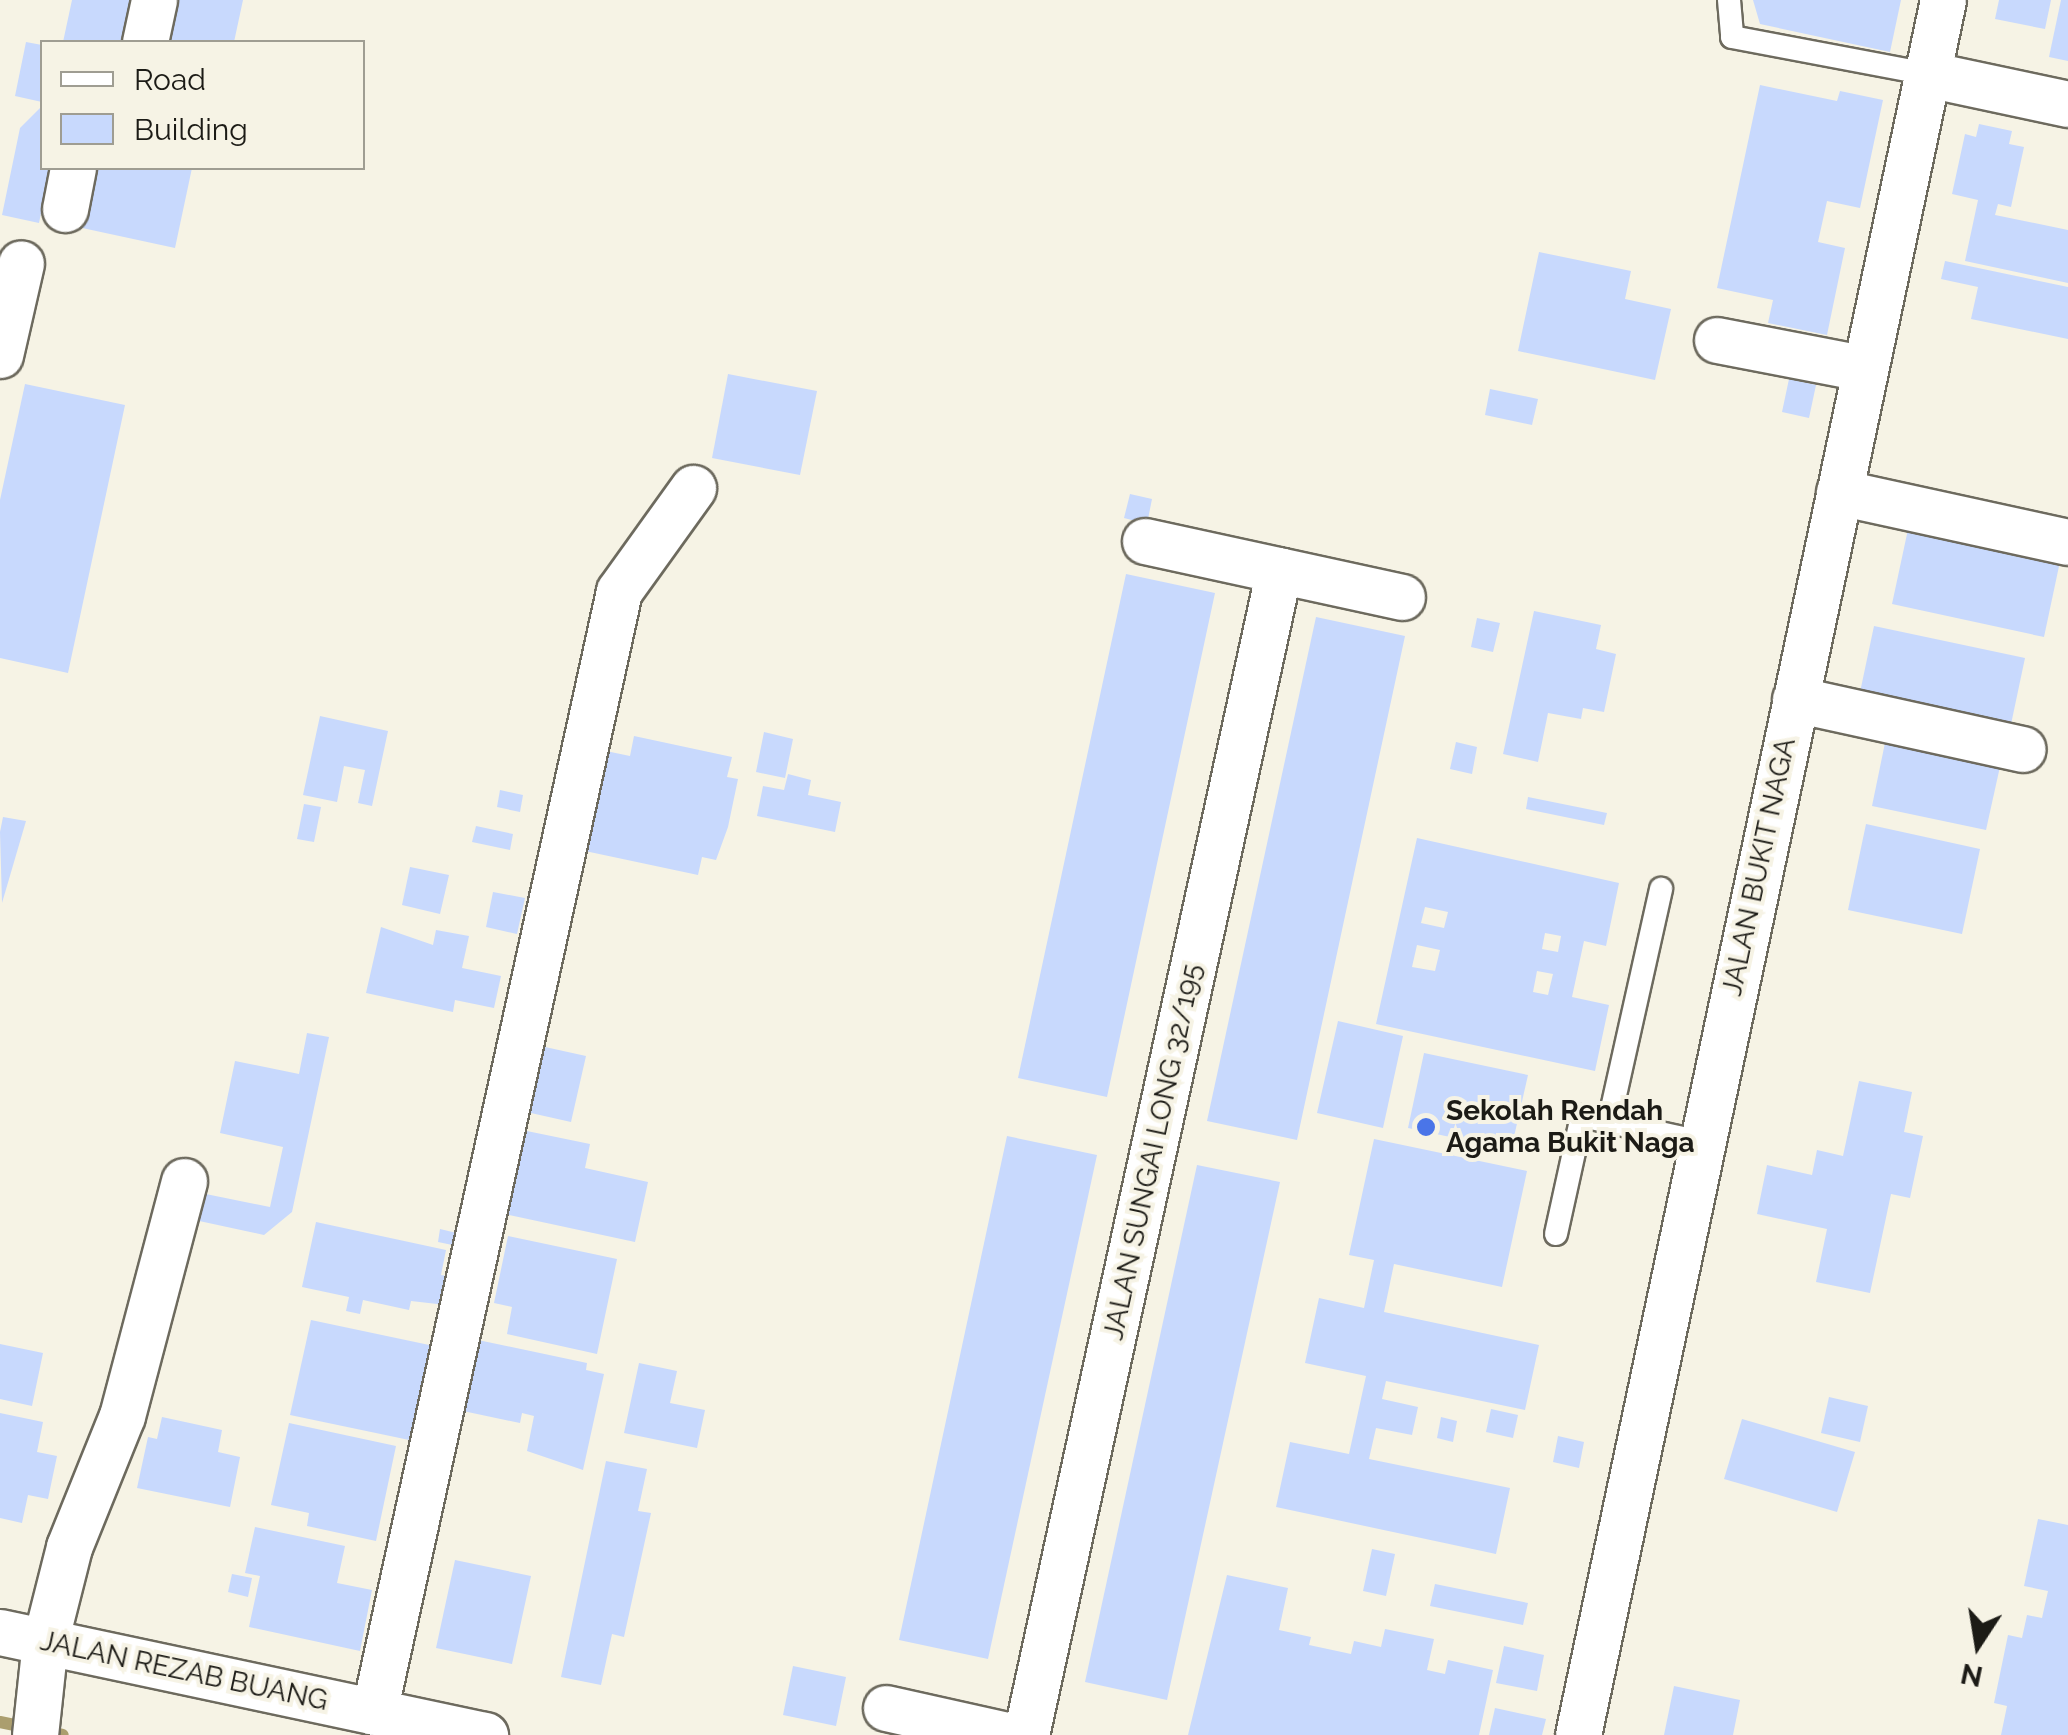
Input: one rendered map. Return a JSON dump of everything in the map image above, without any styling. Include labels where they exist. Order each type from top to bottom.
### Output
[{"type":"street","points":[[146,40],[154,0]]},
{"type":"street","name":"JALAN BUKIT NAGA","points":[[1578,1735],[1862,368],[1943,0]]},
{"type":"street","points":[[1927,74],[2068,104]]},
{"type":"street","points":[[0,355],[20,263]]},
{"type":"street","points":[[1717,340],[1862,368]]},
{"type":"street","points":[[374,1712],[619,591],[693,488]]},
{"type":"street","points":[[1839,492],[2068,542]]},
{"type":"street","points":[[1144,541],[1402,597]]},
{"type":"street","name":"JALAN SUNGAI LONG 32/195","points":[[1026,1735],[1279,570]]},
{"type":"street","points":[[1795,699],[2023,749]]},
{"type":"street","points":[[37,1717],[44,1642],[69,1546],[122,1416],[184,1181]]},
{"type":"street","name":"JALAN REZAB BUANG","points":[[0,1632],[484,1735]]},
{"type":"street","points":[[886,1708],[1007,1735]]},
{"type":"lane","points":[[1729,0],[1732,37],[1927,74]]},
{"type":"lane","points":[[1610,1122],[1661,890]]},
{"type":"lane","points":[[1556,1234],[1582,1116],[1701,1142]]},
{"type":"building","points":[[72,0],[135,0],[126,40],[63,40]]},
{"type":"building","points":[[165,0],[243,0],[234,40],[156,40]]},
{"type":"building","points":[[1753,0],[1901,0],[1890,52],[1760,24]]},
{"type":"building","points":[[1999,0],[2051,0],[2045,29],[1995,19]]},
{"type":"building","points":[[2061,0],[2068,0],[2068,61],[2049,57]]},
{"type":"building","points":[[26,42],[40,45],[40,102],[15,96]]},
{"type":"building","points":[[1760,85],[1837,101],[1840,91],[1883,100],[1860,208],[1827,201],[1818,242],[1845,248],[1827,335],[1768,323],[1773,300],[1717,288]]},
{"type":"building","points":[[40,108],[40,170],[50,170],[39,223],[2,215],[20,128]]},
{"type":"building","points":[[1979,124],[2012,131],[2009,144],[2024,147],[2011,207],[1998,204],[1995,215],[2068,230],[2068,283],[1965,261],[1978,200],[1952,194],[1965,134],[1976,137]]},
{"type":"building","points":[[85,170],[192,170],[175,248],[73,226]]},
{"type":"building","points":[[1539,252],[1631,271],[1625,299],[1671,309],[1655,380],[1518,351]]},
{"type":"building","points":[[1945,261],[2068,287],[2068,339],[1971,319],[1978,287],[1941,279]]},
{"type":"building","points":[[728,374],[817,391],[800,475],[712,458]]},
{"type":"building","points":[[1789,379],[1816,385],[1809,418],[1782,412]]},
{"type":"building","points":[[25,384],[125,405],[68,673],[0,658],[0,500]]},
{"type":"building","points":[[1490,389],[1538,399],[1532,425],[1485,415]]},
{"type":"building","points":[[1130,494],[1152,499],[1147,524],[1124,518]]},
{"type":"building","points":[[1910,520],[2062,552],[2044,637],[1892,604]]},
{"type":"building","points":[[1126,574],[1215,593],[1107,1097],[1018,1078]]},
{"type":"building","points":[[1534,611],[1601,625],[1596,649],[1616,654],[1604,712],[1583,708],[1581,719],[1548,713],[1538,762],[1503,754]]},
{"type":"building","points":[[1316,617],[1405,636],[1297,1140],[1207,1121]]},
{"type":"building","points":[[1477,618],[1500,623],[1493,652],[1471,647]]},
{"type":"building","points":[[1874,626],[2025,658],[2010,729],[1859,697]]},
{"type":"building","points":[[320,716],[388,731],[372,806],[358,803],[365,770],[344,766],[337,802],[303,795]]},
{"type":"building","points":[[764,732],[793,739],[785,778],[756,772]]},
{"type":"building","points":[[634,736],[732,757],[727,777],[738,779],[728,827],[716,860],[702,857],[698,875],[585,851],[606,751],[630,756]]},
{"type":"building","points":[[1886,738],[2001,762],[1986,830],[1872,806]]},
{"type":"building","points":[[1456,742],[1477,747],[1472,774],[1450,769]]},
{"type":"building","points":[[788,774],[811,780],[808,795],[841,802],[835,832],[757,816],[763,786],[784,790]]},
{"type":"building","points":[[500,790],[523,795],[520,812],[497,807]]},
{"type":"building","points":[[1528,797],[1607,813],[1604,825],[1526,809]]},
{"type":"building","points":[[304,804],[321,807],[314,842],[297,839]]},
{"type":"building","points":[[3,817],[26,821],[2,903],[0,832]]},
{"type":"building","points":[[1866,824],[1980,849],[1962,934],[1848,910]]},
{"type":"building","points":[[476,826],[513,834],[510,850],[472,842]]},
{"type":"building","points":[[1417,838],[1619,883],[1606,946],[1584,941],[1572,997],[1609,1005],[1595,1071],[1376,1024]],"holes":[[[1425,907],[1448,912],[1444,928],[1421,923]],[[1545,933],[1561,936],[1558,952],[1542,949]],[[1417,945],[1440,950],[1435,971],[1412,967]],[[1537,971],[1553,974],[1548,995],[1533,992]]]},
{"type":"building","points":[[410,867],[449,875],[440,914],[402,905]]},
{"type":"building","points":[[493,892],[525,898],[517,934],[486,927]]},
{"type":"building","points":[[381,927],[433,945],[436,930],[469,936],[462,968],[501,976],[494,1008],[455,1000],[453,1012],[366,993]]},
{"type":"building","points":[[1338,1021],[1403,1036],[1383,1128],[1317,1113]]},
{"type":"building","points":[[307,1033],[329,1037],[292,1212],[264,1235],[190,1219],[196,1192],[270,1207],[283,1147],[220,1133],[235,1061],[299,1074]]},
{"type":"building","points":[[536,1045],[586,1056],[571,1122],[522,1111]]},
{"type":"building","points":[[1424,1053],[1528,1075],[1511,1150],[1408,1128]]},
{"type":"building","points":[[1859,1081],[1912,1092],[1904,1132],[1923,1136],[1910,1198],[1891,1194],[1870,1293],[1816,1282],[1827,1229],[1757,1214],[1767,1165],[1812,1175],[1817,1150],[1843,1156]]},
{"type":"building","points":[[522,1130],[590,1144],[585,1168],[648,1182],[635,1242],[504,1214]]},
{"type":"building","points":[[1007,1136],[1097,1155],[988,1659],[899,1640]]},
{"type":"building","points":[[1374,1139],[1527,1171],[1502,1287],[1394,1264],[1384,1312],[1539,1345],[1525,1410],[1386,1381],[1382,1399],[1418,1407],[1412,1435],[1376,1428],[1369,1459],[1510,1488],[1496,1554],[1276,1507],[1290,1442],[1349,1454],[1366,1376],[1305,1363],[1319,1298],[1364,1308],[1374,1260],[1349,1255]]},
{"type":"building","points":[[1197,1165],[1280,1182],[1167,1700],[1085,1682]]},
{"type":"building","points":[[316,1222],[446,1250],[441,1275],[452,1277],[446,1305],[411,1301],[409,1310],[363,1300],[360,1314],[346,1311],[349,1297],[302,1287]]},
{"type":"building","points":[[440,1229],[465,1235],[462,1247],[438,1242]]},
{"type":"building","points":[[508,1236],[617,1259],[597,1354],[507,1334],[512,1307],[494,1303]]},
{"type":"building","points":[[311,1320],[434,1346],[414,1441],[290,1415]]},
{"type":"building","points":[[478,1340],[587,1363],[586,1370],[604,1374],[583,1470],[527,1451],[534,1416],[522,1413],[520,1423],[463,1411]]},
{"type":"building","points":[[0,1344],[43,1353],[32,1406],[0,1399]]},
{"type":"building","points":[[639,1363],[677,1371],[670,1403],[705,1410],[697,1448],[624,1433]]},
{"type":"building","points":[[1829,1397],[1868,1406],[1860,1442],[1821,1433]]},
{"type":"building","points":[[1491,1409],[1518,1415],[1513,1438],[1486,1432]]},
{"type":"building","points":[[0,1413],[43,1422],[37,1452],[57,1456],[48,1499],[28,1495],[22,1523],[0,1518]]},
{"type":"building","points":[[162,1417],[222,1430],[218,1452],[240,1457],[230,1507],[137,1488],[148,1437],[157,1439]]},
{"type":"building","points":[[1441,1417],[1457,1421],[1453,1442],[1437,1438]]},
{"type":"building","points":[[1742,1419],[1855,1452],[1837,1512],[1724,1479]]},
{"type":"building","points":[[289,1423],[396,1446],[376,1541],[307,1526],[309,1513],[271,1505]]},
{"type":"building","points":[[1558,1436],[1584,1442],[1579,1468],[1553,1462]]},
{"type":"building","points":[[606,1461],[647,1469],[638,1511],[651,1513],[624,1637],[612,1634],[601,1685],[561,1677]]},
{"type":"building","points":[[2038,1519],[2068,1525],[2068,1735],[2001,1735],[2007,1706],[1994,1703],[2008,1635],[2022,1638],[2027,1615],[2042,1618],[2048,1591],[2024,1586]]},
{"type":"building","points":[[255,1527],[345,1546],[337,1583],[372,1590],[360,1651],[249,1627],[260,1576],[245,1573]]},
{"type":"building","points":[[1372,1549],[1395,1554],[1386,1596],[1363,1591]]},
{"type":"building","points":[[455,1560],[531,1576],[512,1664],[436,1648]]},
{"type":"building","points":[[232,1574],[252,1578],[248,1597],[228,1592]]},
{"type":"building","points":[[1227,1575],[1288,1588],[1279,1630],[1311,1637],[1309,1645],[1351,1654],[1354,1641],[1381,1647],[1385,1629],[1434,1639],[1427,1670],[1445,1674],[1448,1660],[1493,1670],[1479,1735],[1188,1735]]},
{"type":"building","points":[[1435,1584],[1528,1603],[1523,1625],[1430,1606]]},
{"type":"building","points":[[1504,1646],[1544,1655],[1537,1691],[1496,1683]]},
{"type":"building","points":[[793,1666],[846,1677],[836,1726],[783,1715]]},
{"type":"building","points":[[1674,1686],[1740,1700],[1733,1735],[1664,1735]]},
{"type":"building","points":[[1495,1708],[1546,1719],[1542,1735],[1489,1735]]},
{"type":"waterway","points":[[0,1722],[63,1735]]},
{"type":"place","name":"Sekolah Rendah Agama Bukit Naga","points":[[1426,1127]]}]
